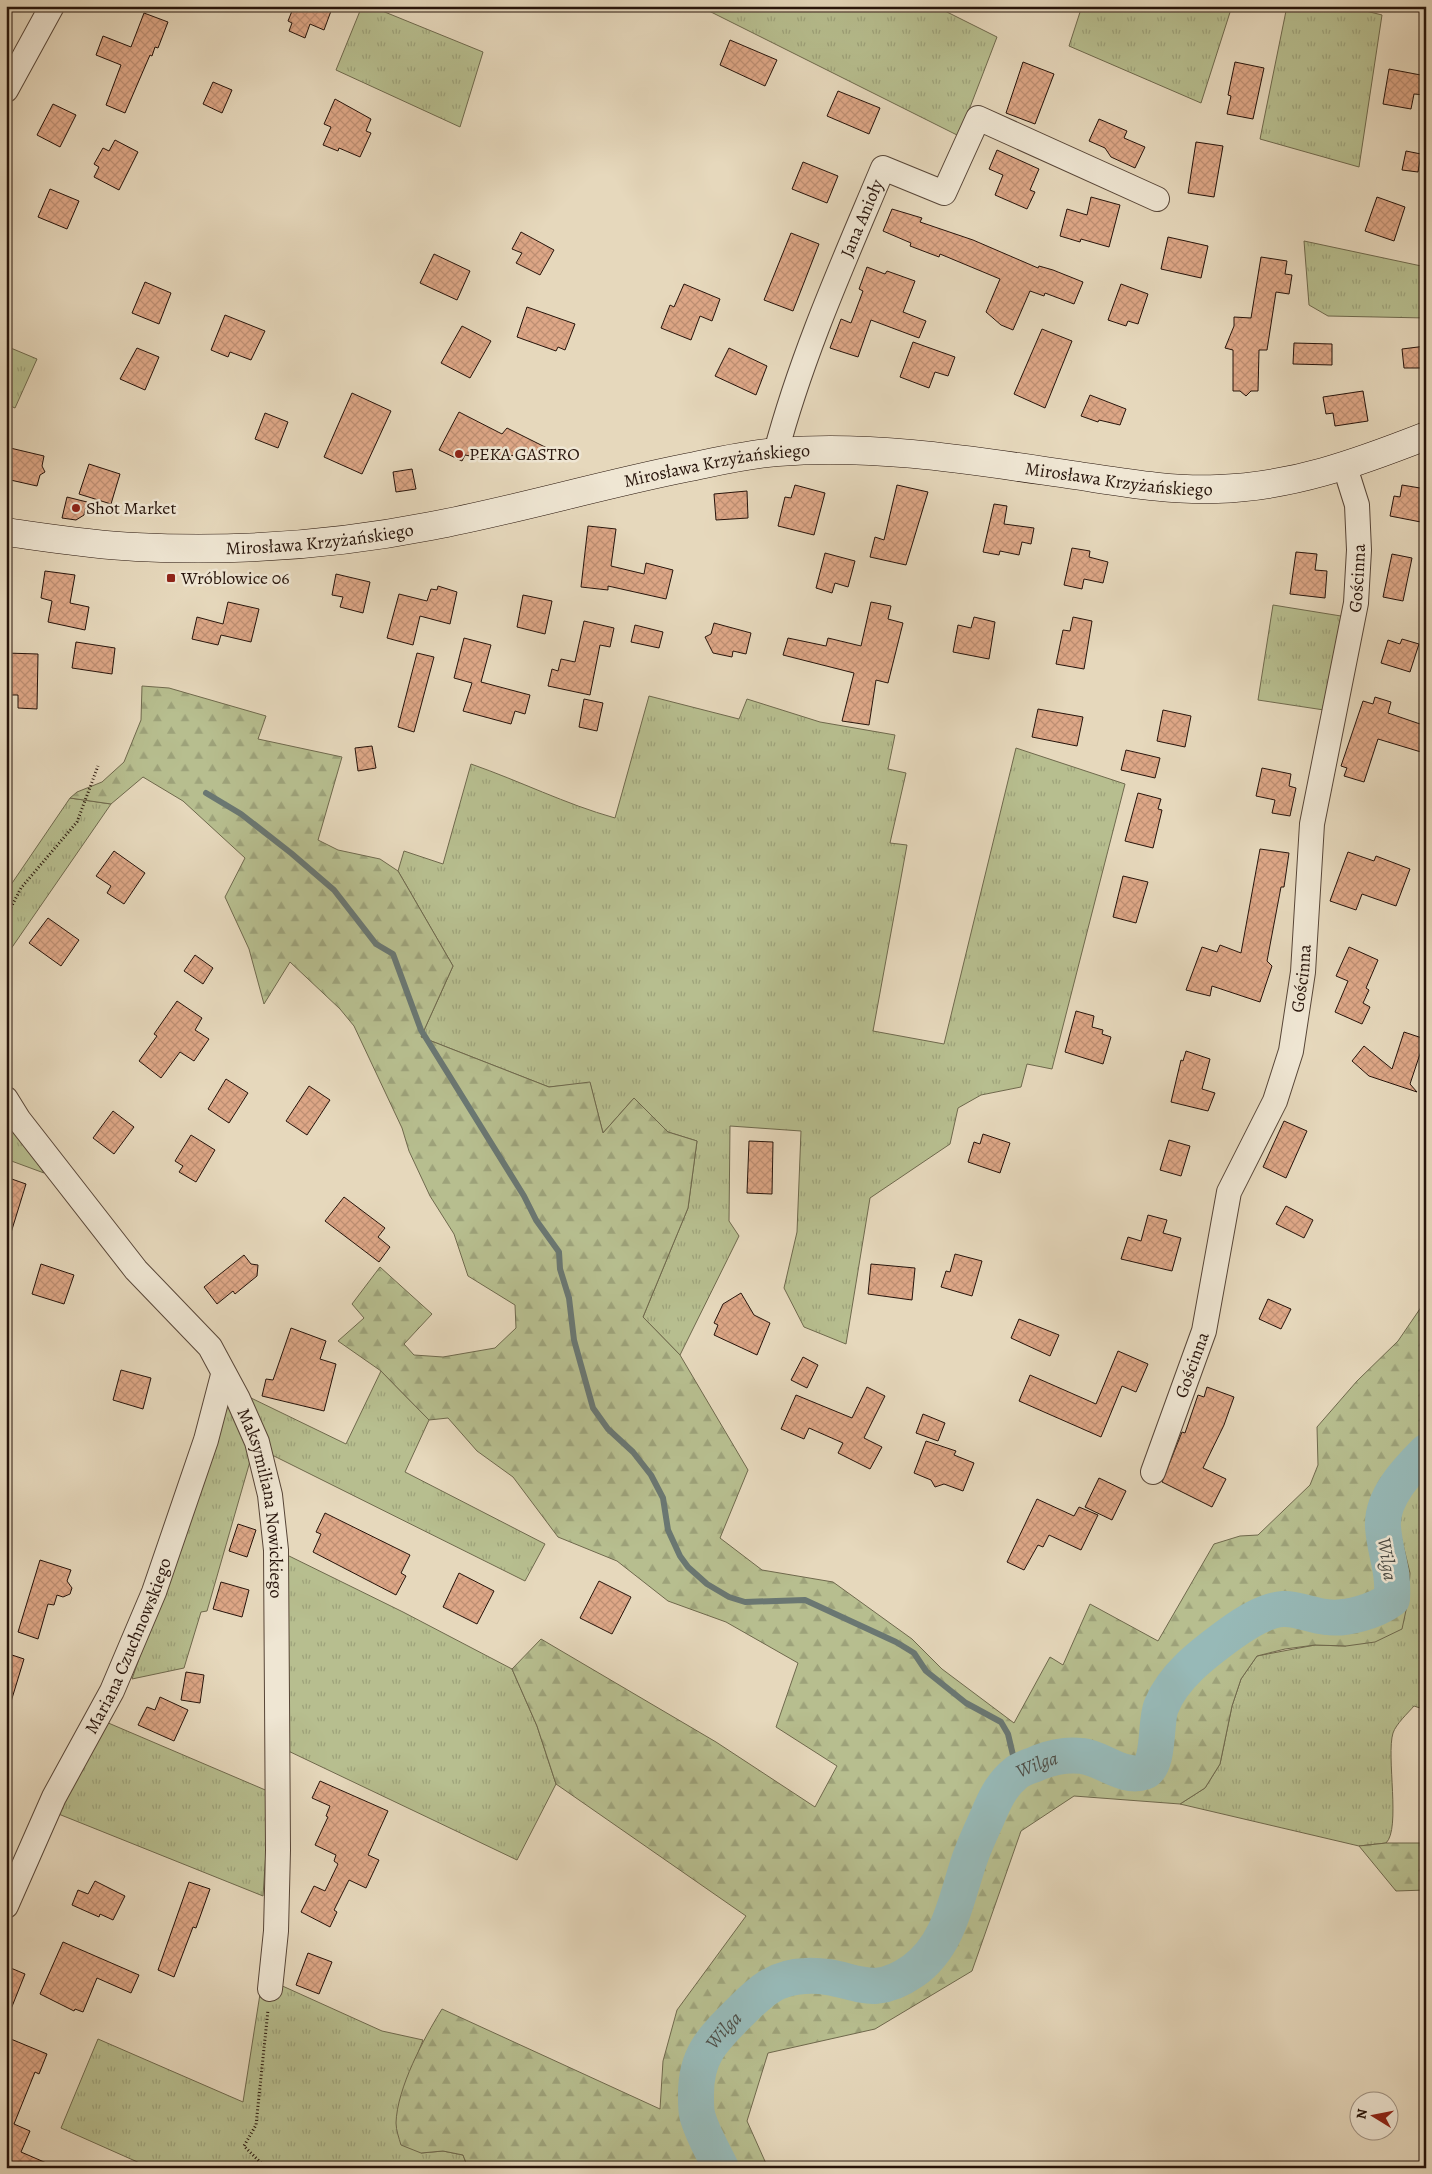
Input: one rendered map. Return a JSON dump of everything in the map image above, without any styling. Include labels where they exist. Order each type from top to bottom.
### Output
[{"type":"street","points":[[6,90],[52,6]]},
{"type":"street","name":"Jana Anioły","points":[[776,452],[794,390],[830,294],[883,168],[944,193],[978,118],[1156,199]]},
{"type":"street","name":"Mirosława Krzyżańskiego","points":[[6,532],[90,544],[186,549],[349,539],[430,526],[537,503],[621,481],[776,452],[865,451],[910,455],[1198,490],[1277,484],[1345,468],[1426,436]]},
{"type":"street","name":"Gościnna","points":[[1153,1472],[1204,1331],[1229,1192],[1275,1101],[1291,1051],[1303,972],[1312,824],[1356,603],[1357,505],[1345,468]]},
{"type":"street","name":"Maksymiliana Nowickiego","points":[[6,1100],[19,1120],[136,1270],[210,1348],[223,1375],[238,1399],[257,1442],[270,1495],[276,1550],[278,1878],[270,1989]]},
{"type":"street","name":"Mariana Czuchnowskiego","points":[[6,1906],[54,1797],[112,1691],[154,1592],[206,1440],[223,1375]]},
{"type":"path","points":[[6,917],[21,888],[78,822],[98,766]]},
{"type":"path","points":[[266,2168],[244,2146],[256,2125],[265,2055],[270,1989]]},
{"type":"green space","points":[[362,6],[370,6],[483,52],[460,127],[336,70]]},
{"type":"green space","points":[[699,6],[935,6],[997,37],[959,136]]},
{"type":"green space","points":[[1082,6],[1232,6],[1201,103],[1069,46]]},
{"type":"green space","points":[[1287,6],[1346,6],[1382,15],[1359,167],[1260,139]]},
{"type":"green space","points":[[1304,241],[1426,267],[1426,318],[1328,316],[1309,305]]},
{"type":"green space","points":[[6,346],[37,359],[15,408],[6,404]]},
{"type":"green space","points":[[1273,605],[1341,616],[1324,710],[1258,700]]},
{"type":"green space","points":[[142,686],[169,688],[266,716],[258,739],[342,757],[318,840],[338,850],[380,859],[398,871],[453,966],[421,1037],[549,1087],[590,1082],[603,1133],[634,1098],[668,1132],[697,1141],[688,1208],[643,1317],[680,1355],[748,1470],[720,1538],[762,1570],[833,1582],[912,1639],[942,1669],[1014,1723],[1050,1657],[1063,1665],[1090,1604],[1158,1641],[1214,1544],[1240,1536],[1258,1535],[1310,1485],[1318,1465],[1317,1427],[1357,1381],[1398,1341],[1426,1300],[1426,1472],[1410,1489],[1396,1516],[1410,1573],[1408,1601],[1402,1629],[1375,1642],[1346,1646],[1315,1645],[1285,1649],[1257,1656],[1241,1679],[1232,1706],[1220,1764],[1205,1788],[1180,1804],[1074,1796],[1021,1831],[972,1971],[875,2029],[768,2053],[747,2121],[768,2168],[468,2168],[463,2155],[443,2151],[421,2153],[401,2145],[396,2123],[401,2094],[427,2034],[442,2009],[660,2109],[663,2061],[677,2010],[746,1916],[556,1784],[537,1726],[512,1669],[541,1639],[716,1742],[815,1807],[837,1766],[776,1727],[798,1663],[726,1622],[668,1601],[617,1561],[558,1537],[513,1477],[477,1451],[448,1418],[429,1420],[381,1371],[338,1341],[364,1318],[352,1304],[380,1267],[432,1314],[404,1344],[414,1355],[443,1357],[495,1348],[516,1328],[515,1305],[468,1276],[454,1234],[430,1196],[409,1151],[402,1128],[354,1026],[340,1009],[290,962],[264,1004],[249,949],[225,897],[245,858],[183,801],[143,777],[111,804],[70,798],[77,792],[102,782],[124,762],[141,720]]},
{"type":"green space","points":[[649,696],[739,719],[747,699],[820,722],[895,735],[888,769],[906,773],[890,843],[907,845],[873,1031],[944,1044],[1016,748],[1125,784],[1052,1069],[1027,1064],[1021,1087],[981,1095],[958,1108],[950,1144],[870,1198],[846,1344],[804,1327],[784,1288],[797,1232],[801,1131],[730,1126],[729,1221],[739,1236],[680,1355],[643,1317],[688,1208],[697,1141],[668,1132],[634,1098],[603,1133],[590,1083],[549,1087],[421,1037],[453,966],[398,871],[404,851],[443,864],[471,764],[578,806],[615,818]]},
{"type":"green space","points":[[70,798],[111,804],[6,956],[6,892]]},
{"type":"green space","points":[[6,1117],[44,1173],[6,1159]]},
{"type":"green space","points":[[381,1371],[429,1420],[405,1472],[545,1544],[525,1581],[270,1454],[249,1397],[346,1444]]},
{"type":"green space","points":[[230,1396],[251,1458],[207,1611],[201,1612],[184,1668],[132,1679]]},
{"type":"green space","points":[[1426,1472],[1426,1710],[1414,1706],[1399,1722],[1393,1733],[1391,1758],[1393,1808],[1390,1835],[1386,1843],[1359,1846],[1180,1804],[1205,1788],[1220,1764],[1232,1706],[1241,1679],[1257,1656],[1315,1645],[1346,1646],[1401,1544],[1396,1516],[1410,1489]]},
{"type":"green space","points":[[285,1554],[403,1612],[512,1669],[537,1726],[556,1784],[517,1860],[282,1748]]},
{"type":"green space","points":[[106,1722],[270,1792],[263,1896],[56,1813]]},
{"type":"green space","points":[[1386,1843],[1426,1843],[1426,1890],[1396,1891],[1359,1846]]},
{"type":"green space","points":[[278,1984],[382,2031],[423,2040],[400,2100],[421,2153],[443,2151],[463,2155],[468,2168],[151,2168],[61,2128],[98,2039],[243,2102],[260,1994]]},
{"type":"building","points":[[294,6],[318,6],[331,11],[324,30],[310,24],[305,38],[289,31],[292,23],[288,21]]},
{"type":"building","points":[[144,13],[168,22],[158,48],[155,47],[152,56],[150,55],[125,113],[106,105],[121,65],[96,55],[103,36],[131,47]]},
{"type":"building","points":[[730,40],[777,60],[765,86],[720,65]]},
{"type":"building","points":[[1023,62],[1054,74],[1035,124],[1006,113]]},
{"type":"building","points":[[1235,62],[1264,68],[1253,119],[1227,114],[1231,96],[1228,95]]},
{"type":"building","points":[[1389,69],[1426,76],[1426,95],[1414,94],[1411,109],[1383,104]]},
{"type":"building","points":[[213,82],[232,90],[222,113],[203,104]]},
{"type":"building","points":[[838,91],[880,108],[869,134],[827,116]]},
{"type":"building","points":[[335,99],[371,119],[366,131],[371,133],[360,157],[339,148],[338,151],[323,145],[331,127],[324,124]]},
{"type":"building","points":[[53,104],[76,115],[60,147],[37,135]]},
{"type":"building","points":[[1099,119],[1127,131],[1124,138],[1145,147],[1135,168],[1111,157],[1105,148],[1089,141]]},
{"type":"building","points":[[115,140],[138,152],[119,190],[94,177],[99,167],[94,164],[103,148],[109,151]]},
{"type":"building","points":[[1196,142],[1223,146],[1214,197],[1188,193]]},
{"type":"building","points":[[997,150],[1039,169],[1030,190],[1035,192],[1027,209],[995,195],[1003,175],[989,169]]},
{"type":"building","points":[[1406,151],[1421,154],[1418,172],[1402,170]]},
{"type":"building","points":[[803,162],[838,176],[827,203],[792,189]]},
{"type":"building","points":[[50,189],[79,201],[67,229],[38,217]]},
{"type":"building","points":[[1091,197],[1120,205],[1109,247],[1081,239],[1080,242],[1060,236],[1067,209],[1087,215]]},
{"type":"building","points":[[1377,197],[1405,207],[1394,241],[1365,231]]},
{"type":"building","points":[[892,209],[922,218],[920,222],[973,240],[1038,268],[1039,266],[1053,270],[1083,282],[1074,304],[1045,293],[1044,296],[1030,291],[1013,330],[1001,325],[986,312],[1000,279],[940,254],[939,257],[910,246],[911,243],[883,231]]},
{"type":"building","points":[[521,232],[554,250],[540,275],[516,263],[522,253],[512,249]]},
{"type":"building","points":[[791,233],[819,244],[793,311],[764,300]]},
{"type":"building","points":[[1168,237],[1208,246],[1201,278],[1161,269]]},
{"type":"building","points":[[434,254],[470,271],[457,300],[420,283]]},
{"type":"building","points":[[1261,257],[1287,261],[1285,274],[1292,275],[1289,294],[1276,292],[1267,350],[1259,350],[1258,391],[1251,391],[1246,396],[1240,391],[1233,391],[1233,350],[1225,348],[1234,326],[1234,317],[1251,318]]},
{"type":"building","points":[[867,267],[885,274],[887,271],[915,281],[903,312],[926,321],[919,338],[871,320],[858,357],[830,348],[841,319],[851,323],[863,291],[859,289]]},
{"type":"building","points":[[145,282],[171,293],[159,324],[132,313]]},
{"type":"building","points":[[684,284],[720,299],[712,321],[700,316],[691,340],[661,328],[670,305],[674,307]]},
{"type":"building","points":[[1121,284],[1148,294],[1138,324],[1128,321],[1126,326],[1108,320]]},
{"type":"building","points":[[527,307],[575,324],[565,350],[558,347],[556,351],[517,337]]},
{"type":"building","points":[[225,315],[265,331],[251,360],[230,352],[228,357],[211,350]]},
{"type":"building","points":[[462,326],[491,341],[470,378],[441,363]]},
{"type":"building","points":[[1042,329],[1072,341],[1045,408],[1014,394]]},
{"type":"building","points":[[913,342],[955,357],[948,376],[935,372],[929,388],[900,377]]},
{"type":"building","points":[[1294,343],[1332,344],[1332,365],[1293,364]]},
{"type":"building","points":[[1426,346],[1426,368],[1404,368],[1402,349]]},
{"type":"building","points":[[137,348],[159,357],[145,390],[120,379]]},
{"type":"building","points":[[729,348],[767,366],[756,395],[715,376]]},
{"type":"building","points":[[1363,391],[1368,421],[1335,426],[1333,413],[1326,414],[1323,397]]},
{"type":"building","points":[[352,393],[391,411],[362,474],[324,457]]},
{"type":"building","points":[[1090,395],[1126,409],[1120,425],[1099,420],[1098,422],[1081,416]]},
{"type":"building","points":[[459,412],[502,434],[507,428],[547,448],[491,460],[465,455],[462,461],[439,450]]},
{"type":"building","points":[[265,413],[288,422],[278,448],[255,439]]},
{"type":"building","points":[[6,447],[44,456],[42,466],[45,472],[40,475],[37,486],[6,479]]},
{"type":"building","points":[[89,464],[120,474],[111,504],[79,494]]},
{"type":"building","points":[[412,469],[416,489],[396,492],[393,472]]},
{"type":"building","points":[[795,485],[825,493],[814,535],[778,526],[785,497],[791,498]]},
{"type":"building","points":[[897,485],[928,492],[906,565],[870,557],[875,537],[884,540]]},
{"type":"building","points":[[1402,485],[1426,489],[1426,523],[1390,516],[1394,496],[1400,497]]},
{"type":"building","points":[[747,491],[748,518],[716,520],[714,494]]},
{"type":"building","points":[[67,497],[87,502],[84,515],[76,520],[62,518]]},
{"type":"building","points":[[994,504],[1007,506],[1004,524],[1034,528],[1031,544],[1022,542],[1019,555],[1000,551],[999,555],[983,552]]},
{"type":"building","points":[[588,526],[616,529],[611,566],[644,574],[646,563],[673,570],[666,599],[608,586],[608,590],[581,587]]},
{"type":"building","points":[[1072,548],[1090,551],[1089,557],[1108,562],[1103,583],[1084,579],[1082,589],[1064,585]]},
{"type":"building","points":[[1296,552],[1317,554],[1315,570],[1327,571],[1325,598],[1290,594]]},
{"type":"building","points":[[825,553],[855,561],[848,587],[835,583],[832,593],[816,588]]},
{"type":"building","points":[[1392,554],[1412,558],[1403,601],[1383,597]]},
{"type":"building","points":[[45,571],[75,575],[70,603],[89,607],[85,630],[48,622],[52,601],[41,598]]},
{"type":"building","points":[[336,574],[370,582],[363,613],[340,607],[343,597],[332,595]]},
{"type":"building","points":[[438,586],[457,592],[450,624],[420,616],[413,645],[387,638],[399,594],[427,601],[431,589],[437,590]]},
{"type":"building","points":[[523,595],[552,601],[545,634],[517,627]]},
{"type":"building","points":[[228,602],[259,609],[251,642],[221,635],[218,645],[192,639],[197,617],[223,624]]},
{"type":"building","points":[[871,602],[891,606],[888,619],[903,623],[888,683],[876,680],[869,725],[842,721],[854,673],[783,655],[788,638],[826,646],[828,638],[861,646]]},
{"type":"building","points":[[974,617],[995,622],[989,659],[953,652],[958,625],[971,628]]},
{"type":"building","points":[[1073,617],[1092,621],[1084,669],[1056,664],[1063,630],[1070,631]]},
{"type":"building","points":[[584,621],[614,628],[610,647],[600,645],[590,695],[548,686],[552,669],[558,671],[561,659],[575,662]]},
{"type":"building","points":[[714,623],[751,633],[746,654],[733,651],[732,657],[713,653],[705,637],[711,634]]},
{"type":"building","points":[[635,625],[663,632],[659,648],[631,642]]},
{"type":"building","points":[[464,638],[491,645],[481,682],[530,695],[525,714],[515,711],[511,724],[463,711],[472,683],[454,678]]},
{"type":"building","points":[[1402,639],[1419,644],[1410,672],[1381,663],[1388,640],[1400,644]]},
{"type":"building","points":[[76,642],[115,648],[112,674],[72,668]]},
{"type":"building","points":[[6,653],[38,654],[37,709],[18,708],[18,695],[6,695]]},
{"type":"building","points":[[417,653],[434,657],[414,732],[398,727]]},
{"type":"building","points":[[1375,697],[1391,702],[1388,713],[1426,726],[1426,738],[1421,752],[1378,739],[1364,782],[1344,776],[1347,768],[1341,766],[1363,701],[1373,704]]},
{"type":"building","points":[[584,699],[603,703],[597,731],[579,727]]},
{"type":"building","points":[[1038,709],[1083,717],[1077,746],[1032,737]]},
{"type":"building","points":[[1163,710],[1191,716],[1185,747],[1157,741]]},
{"type":"building","points":[[372,746],[376,768],[358,771],[355,748]]},
{"type":"building","points":[[1126,750],[1160,758],[1155,778],[1121,770]]},
{"type":"building","points":[[1262,768],[1291,774],[1289,786],[1296,788],[1290,816],[1272,813],[1275,800],[1256,796]]},
{"type":"building","points":[[1138,793],[1161,799],[1158,809],[1162,810],[1153,848],[1125,841]]},
{"type":"building","points":[[1260,849],[1289,853],[1284,887],[1281,887],[1267,961],[1272,966],[1260,1002],[1212,986],[1210,996],[1186,990],[1202,947],[1217,952],[1220,945],[1241,953]]},
{"type":"building","points":[[114,851],[145,873],[124,904],[107,893],[111,886],[96,876]]},
{"type":"building","points":[[1348,852],[1374,861],[1376,856],[1410,869],[1396,906],[1362,894],[1356,910],[1330,901]]},
{"type":"building","points":[[1123,876],[1148,882],[1136,923],[1113,917]]},
{"type":"building","points":[[48,918],[79,940],[61,966],[29,943]]},
{"type":"building","points":[[1349,947],[1378,960],[1366,988],[1369,990],[1363,1003],[1370,1007],[1362,1024],[1335,1012],[1348,981],[1336,976]]},
{"type":"building","points":[[195,955],[213,968],[203,984],[184,971]]},
{"type":"building","points":[[177,1001],[202,1018],[195,1030],[209,1039],[194,1061],[180,1052],[161,1078],[139,1061],[157,1036],[154,1034]]},
{"type":"building","points":[[1076,1011],[1094,1016],[1092,1027],[1103,1030],[1102,1034],[1111,1037],[1103,1064],[1065,1052]]},
{"type":"building","points":[[1404,1032],[1425,1039],[1410,1084],[1417,1092],[1369,1076],[1352,1061],[1364,1046],[1392,1069]]},
{"type":"building","points":[[1186,1051],[1210,1059],[1202,1089],[1215,1093],[1208,1111],[1171,1102],[1181,1060],[1183,1061]]},
{"type":"building","points":[[226,1079],[248,1093],[229,1123],[208,1109]]},
{"type":"building","points":[[309,1086],[330,1100],[307,1135],[286,1121]]},
{"type":"building","points":[[113,1111],[134,1127],[114,1154],[93,1138]]},
{"type":"building","points":[[1284,1121],[1307,1131],[1286,1178],[1263,1167]]},
{"type":"building","points":[[983,1134],[1010,1143],[1000,1173],[968,1162],[974,1142],[980,1144]]},
{"type":"building","points":[[191,1135],[215,1150],[196,1182],[179,1172],[183,1166],[175,1161]]},
{"type":"building","points":[[1169,1140],[1190,1146],[1181,1176],[1160,1170]]},
{"type":"building","points":[[749,1141],[773,1142],[772,1194],[747,1193]]},
{"type":"building","points":[[6,1177],[26,1184],[10,1236],[6,1235]]},
{"type":"building","points":[[344,1197],[385,1228],[378,1237],[390,1247],[379,1262],[325,1221]]},
{"type":"building","points":[[1286,1206],[1313,1220],[1304,1238],[1276,1224]]},
{"type":"building","points":[[1148,1215],[1167,1220],[1163,1233],[1181,1238],[1172,1271],[1121,1259],[1128,1237],[1141,1241]]},
{"type":"building","points":[[955,1254],[982,1261],[972,1296],[941,1287],[946,1271],[950,1272]]},
{"type":"building","points":[[244,1255],[251,1264],[258,1265],[257,1276],[235,1294],[233,1291],[217,1304],[204,1287]]},
{"type":"building","points":[[41,1264],[74,1275],[64,1304],[32,1294]]},
{"type":"building","points":[[871,1264],[915,1268],[912,1300],[868,1294]]},
{"type":"building","points":[[741,1293],[754,1315],[770,1323],[757,1355],[714,1335],[718,1325],[714,1323],[723,1304]]},
{"type":"building","points":[[1268,1299],[1291,1309],[1281,1329],[1259,1319]]},
{"type":"building","points":[[1019,1319],[1059,1335],[1050,1356],[1011,1338]]},
{"type":"building","points":[[291,1328],[326,1341],[320,1359],[336,1364],[324,1411],[262,1396],[266,1379],[273,1380]]},
{"type":"building","points":[[1118,1351],[1148,1364],[1136,1392],[1122,1386],[1101,1437],[1019,1401],[1030,1375],[1096,1404]]},
{"type":"building","points":[[803,1357],[818,1365],[807,1388],[791,1380]]},
{"type":"building","points":[[121,1370],[151,1378],[143,1409],[113,1400]]},
{"type":"building","points":[[867,1387],[885,1396],[864,1438],[882,1447],[870,1469],[838,1453],[843,1443],[809,1428],[804,1439],[781,1429],[796,1395],[852,1418]]},
{"type":"building","points":[[1207,1387],[1234,1397],[1224,1425],[1203,1468],[1226,1479],[1212,1507],[1162,1482],[1182,1432],[1185,1433],[1198,1395],[1204,1397]]},
{"type":"building","points":[[923,1414],[945,1423],[938,1441],[916,1433]]},
{"type":"building","points":[[926,1441],[956,1451],[954,1455],[974,1463],[963,1491],[944,1484],[935,1487],[931,1480],[914,1473]]},
{"type":"building","points":[[1099,1478],[1126,1491],[1112,1520],[1085,1507]]},
{"type":"building","points":[[1037,1499],[1074,1516],[1079,1507],[1098,1515],[1081,1550],[1049,1535],[1043,1547],[1038,1545],[1024,1570],[1007,1562]]},
{"type":"building","points":[[325,1513],[410,1555],[401,1573],[406,1576],[396,1595],[313,1552],[321,1534],[316,1532]]},
{"type":"building","points":[[238,1524],[256,1530],[247,1557],[229,1551]]},
{"type":"building","points":[[40,1560],[71,1570],[67,1581],[72,1588],[70,1594],[63,1597],[57,1595],[54,1605],[48,1604],[38,1639],[18,1632]]},
{"type":"building","points":[[459,1573],[494,1591],[477,1624],[443,1607]]},
{"type":"building","points":[[599,1581],[631,1597],[612,1634],[580,1618]]},
{"type":"building","points":[[221,1582],[249,1590],[242,1617],[213,1609]]},
{"type":"building","points":[[6,1653],[24,1659],[10,1705],[6,1704]]},
{"type":"building","points":[[186,1672],[204,1675],[200,1703],[181,1700]]},
{"type":"building","points":[[160,1697],[188,1710],[174,1741],[138,1725],[147,1707],[155,1710]]},
{"type":"building","points":[[320,1781],[388,1811],[368,1855],[379,1860],[366,1888],[349,1880],[334,1910],[337,1912],[330,1927],[301,1912],[314,1886],[325,1891],[338,1864],[334,1861],[336,1855],[315,1845],[328,1817],[326,1816],[330,1806],[312,1798]]},
{"type":"building","points":[[95,1881],[125,1896],[113,1920],[100,1914],[99,1917],[72,1905],[78,1890],[88,1894]]},
{"type":"building","points":[[189,1882],[210,1889],[196,1928],[193,1927],[174,1977],[158,1970]]},
{"type":"building","points":[[63,1942],[139,1975],[131,1993],[97,1978],[83,2012],[75,2009],[74,2011],[40,1994]]},
{"type":"building","points":[[308,1953],[332,1962],[319,1994],[296,1985]]},
{"type":"building","points":[[6,1966],[25,1974],[7,2019],[6,2019]]},
{"type":"building","points":[[6,2037],[47,2054],[39,2074],[35,2072],[14,2124],[30,2131],[21,2152],[58,2168],[6,2168]]},
{"type":"waterway","points":[[206,793],[241,814],[334,890],[376,944],[393,954],[421,1030],[524,1196],[536,1220],[559,1252],[560,1269],[569,1298],[574,1340],[593,1408],[608,1429],[633,1452],[651,1475],[663,1498],[668,1530],[680,1556],[688,1567],[707,1584],[729,1597],[745,1602],[805,1600],[896,1642],[914,1653],[926,1671],[966,1703],[1001,1722],[1008,1734],[1017,1772]]},
{"type":"waterway","name":"Wilga","points":[[721,2168],[699,2121],[696,2108],[696,2082],[702,2059],[714,2039],[731,2021],[762,1991],[786,1979],[821,1976],[871,1986],[883,1985],[913,1971],[936,1948],[944,1934],[978,1838],[995,1799],[1011,1778],[1021,1770],[1040,1762],[1055,1757],[1071,1755],[1097,1760],[1128,1773],[1144,1772],[1153,1761],[1159,1714],[1166,1696],[1173,1685],[1200,1657],[1242,1626],[1262,1614],[1276,1610],[1288,1609],[1334,1618],[1369,1611],[1392,1599],[1392,1579],[1384,1537],[1383,1516],[1386,1506],[1397,1486],[1426,1452]]},
{"type":"place","name":"PEKA GASTRO","points":[[459,454]]},
{"type":"place","name":"Shot Market","points":[[76,508]]},
{"type":"place","name":"Wróblowice 06","points":[[171,578]]}]
